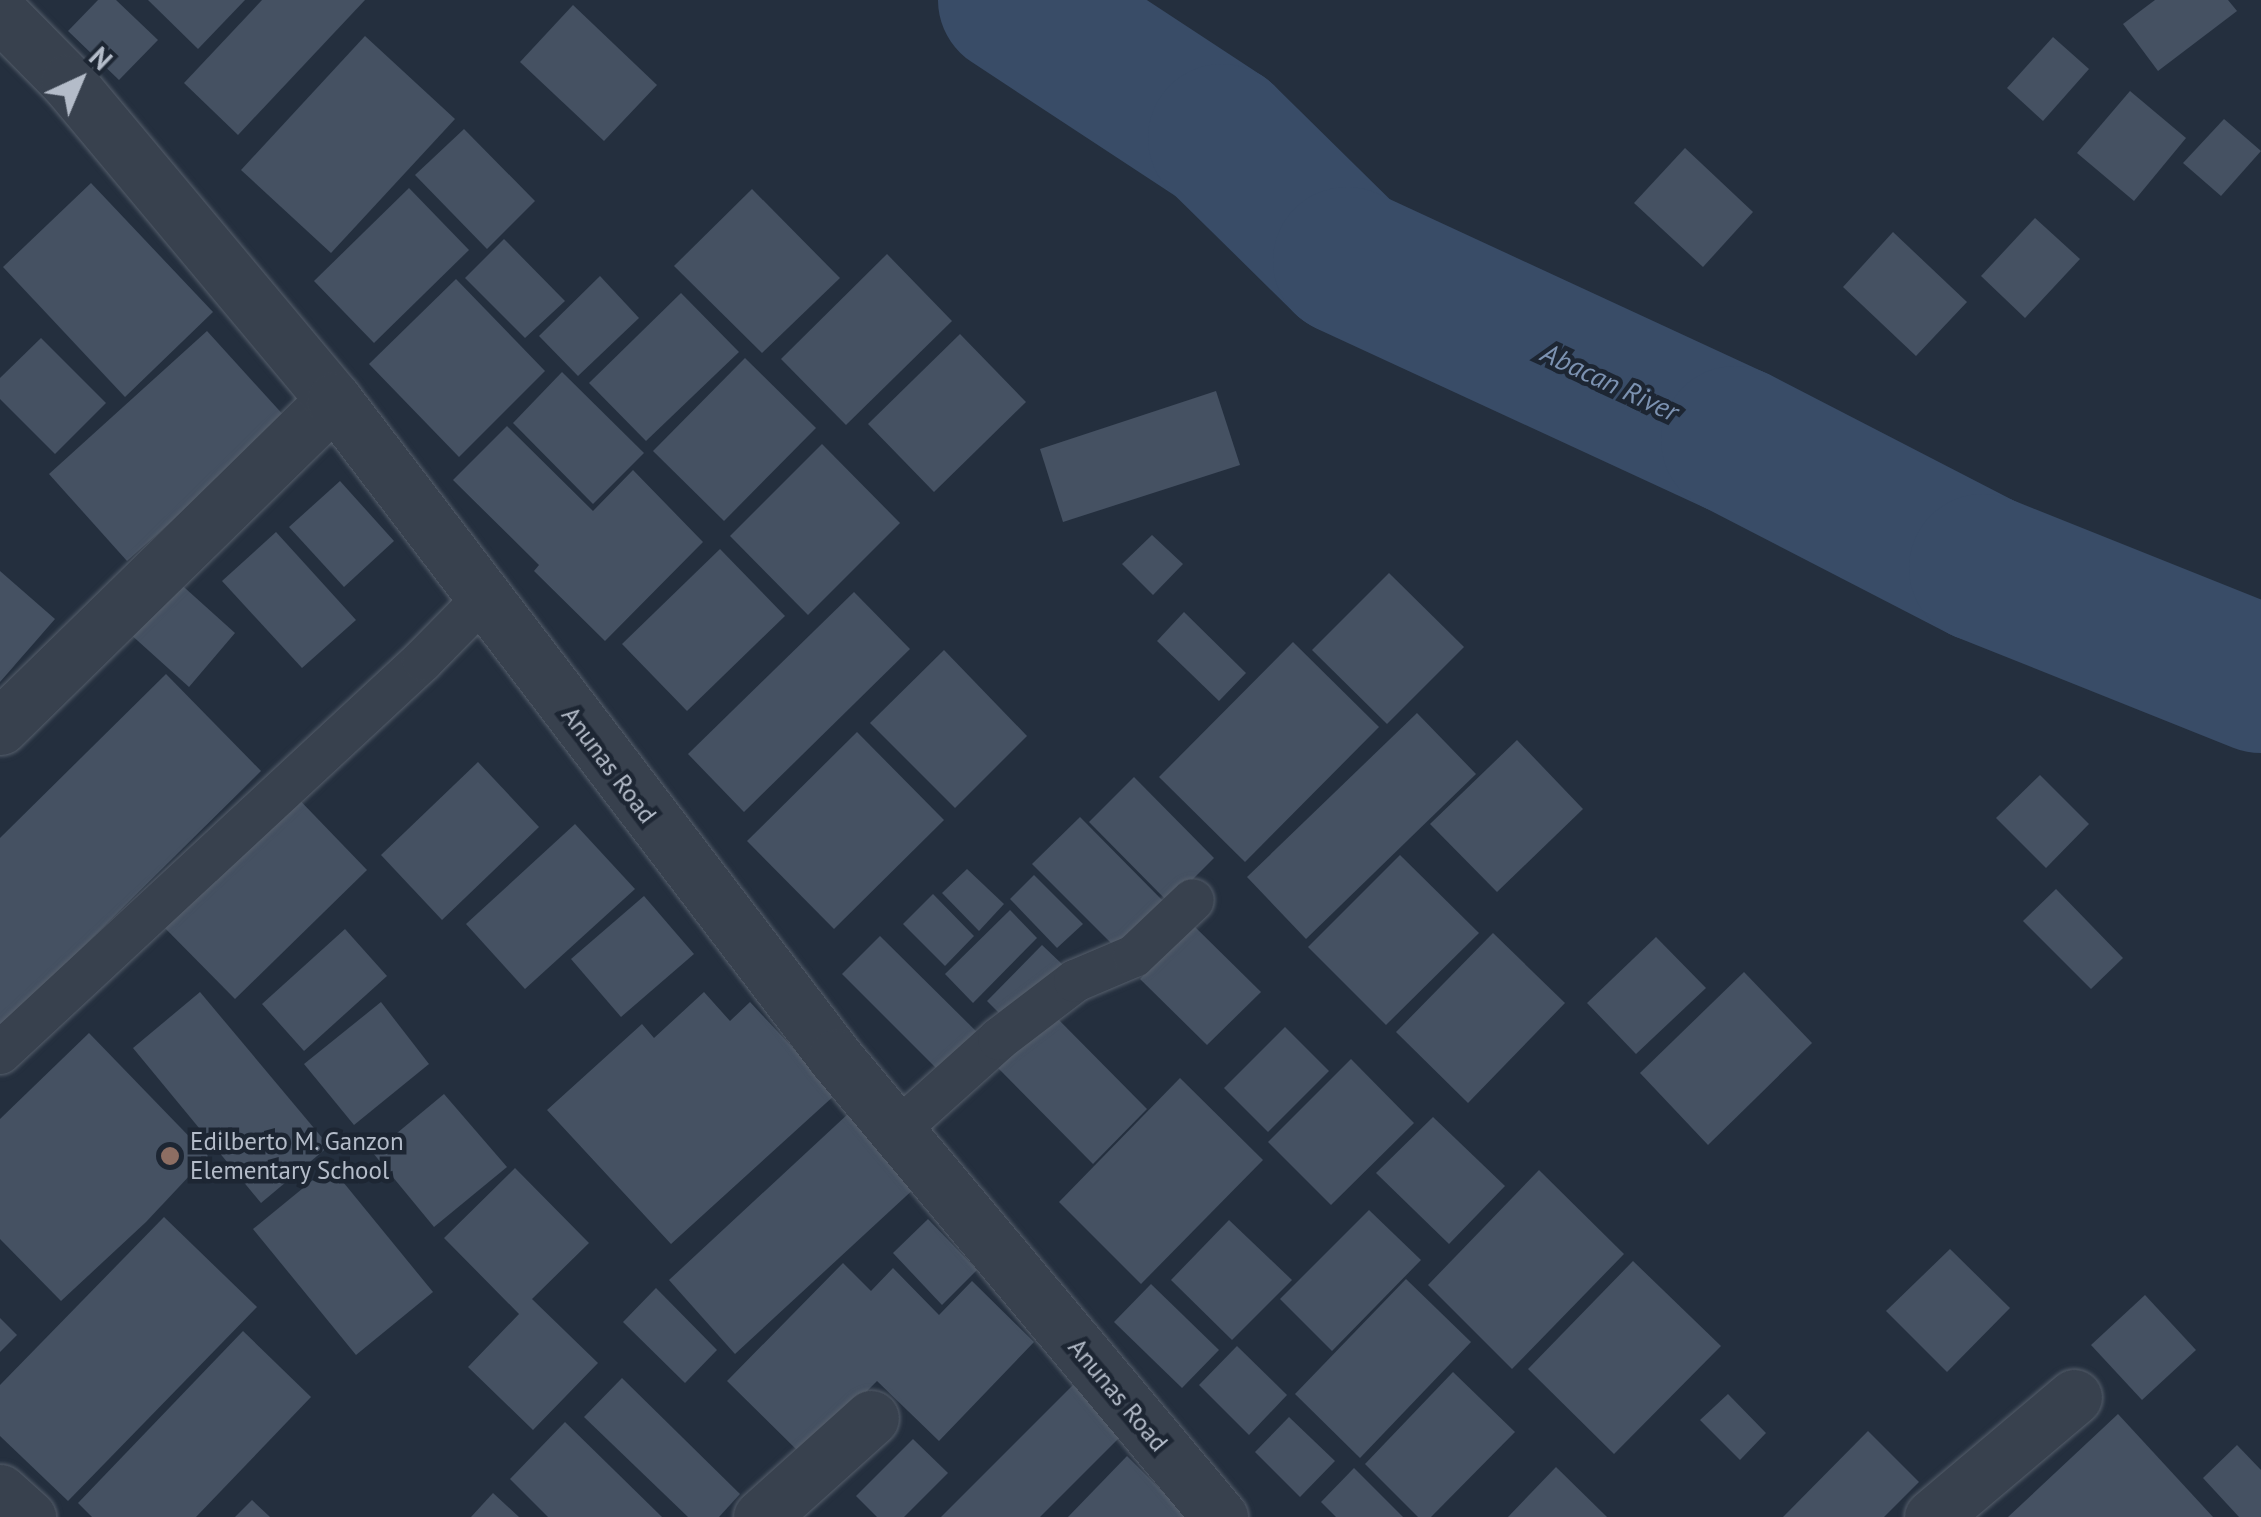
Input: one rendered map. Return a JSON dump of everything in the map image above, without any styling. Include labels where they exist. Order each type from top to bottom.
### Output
[{"type":"street","name":"Anunas Road","points":[[0,13],[68,82],[334,400],[690,873],[897,1131],[1220,1517]]},
{"type":"street","points":[[0,728],[334,400]]},
{"type":"street","points":[[1932,1517],[2074,1397]]},
{"type":"street","points":[[760,1517],[870,1418]]},
{"type":"street","points":[[0,1492],[28,1517]]},
{"type":"lane","points":[[0,1052],[423,660],[484,598]]},
{"type":"lane","points":[[897,1131],[1013,1028],[1075,981],[1134,956],[1193,900]]},
{"type":"building","points":[[98,0],[116,0],[158,40],[119,80],[68,31]]},
{"type":"building","points":[[148,0],[245,0],[198,49]]},
{"type":"building","points":[[262,0],[365,0],[238,135],[184,83]]},
{"type":"building","points":[[2155,0],[2228,0],[2237,11],[2158,71],[2123,24]]},
{"type":"building","points":[[573,5],[657,85],[604,141],[520,62]]},
{"type":"building","points":[[365,36],[455,119],[331,253],[241,170]]},
{"type":"building","points":[[2053,37],[2089,69],[2043,121],[2007,88]]},
{"type":"building","points":[[2130,91],[2186,138],[2134,201],[2077,153]]},
{"type":"building","points":[[2224,119],[2261,151],[2221,196],[2183,163]]},
{"type":"building","points":[[464,129],[535,201],[487,249],[415,175]]},
{"type":"building","points":[[1685,148],[1753,212],[1703,267],[1634,203]]},
{"type":"building","points":[[91,183],[213,312],[125,397],[3,267]]},
{"type":"building","points":[[409,188],[469,250],[374,343],[314,281]]},
{"type":"building","points":[[752,189],[840,278],[762,353],[674,266]]},
{"type":"building","points":[[2035,218],[2080,259],[2025,318],[1981,276]]},
{"type":"building","points":[[1893,232],[1967,302],[1916,356],[1843,287]]},
{"type":"building","points":[[504,239],[565,301],[525,338],[465,278]]},
{"type":"building","points":[[887,254],[952,321],[846,425],[781,359]]},
{"type":"building","points":[[600,276],[639,318],[578,376],[539,336]]},
{"type":"building","points":[[456,279],[545,371],[459,457],[369,364]]},
{"type":"building","points":[[681,293],[739,352],[646,441],[589,383]]},
{"type":"building","points":[[207,331],[287,419],[127,561],[49,474]]},
{"type":"building","points":[[960,334],[1026,402],[934,492],[868,424]]},
{"type":"building","points":[[41,338],[106,403],[55,454],[0,399],[0,378]]},
{"type":"building","points":[[745,358],[816,428],[724,521],[653,451]]},
{"type":"building","points":[[562,372],[644,453],[593,504],[513,423]]},
{"type":"building","points":[[1216,391],[1240,465],[1063,522],[1040,449]]},
{"type":"building","points":[[507,426],[593,511],[633,470],[703,542],[605,641],[534,571],[539,565],[453,480]]},
{"type":"building","points":[[822,444],[900,523],[808,615],[730,536]]},
{"type":"building","points":[[340,481],[394,541],[344,587],[289,527]]},
{"type":"building","points":[[276,532],[356,620],[302,668],[222,581]]},
{"type":"building","points":[[1152,535],[1183,564],[1153,595],[1122,564]]},
{"type":"building","points":[[720,549],[785,616],[687,711],[622,644]]},
{"type":"building","points":[[0,571],[55,619],[0,682]]},
{"type":"building","points":[[1389,573],[1464,647],[1387,724],[1312,650]]},
{"type":"building","points":[[175,579],[235,633],[189,687],[128,632]]},
{"type":"building","points":[[854,592],[910,649],[744,812],[688,754]]},
{"type":"building","points":[[1184,612],[1246,673],[1219,701],[1157,641]]},
{"type":"building","points":[[1293,642],[1379,727],[1245,862],[1159,777]]},
{"type":"building","points":[[944,650],[1027,736],[955,808],[870,723]]},
{"type":"building","points":[[166,674],[261,771],[0,1029],[0,838]]},
{"type":"building","points":[[1417,713],[1476,774],[1306,939],[1247,877]]},
{"type":"building","points":[[857,732],[944,820],[834,929],[747,841]]},
{"type":"building","points":[[1517,740],[1583,809],[1497,892],[1430,824]]},
{"type":"building","points":[[478,762],[539,827],[442,920],[381,855]]},
{"type":"building","points":[[2040,775],[2089,824],[2046,868],[1996,818]]},
{"type":"building","points":[[1134,777],[1214,858],[1169,903],[1089,822]]},
{"type":"building","points":[[288,788],[367,870],[235,999],[155,918]]},
{"type":"building","points":[[1080,817],[1166,904],[1119,951],[1032,864]]},
{"type":"building","points":[[575,824],[635,889],[525,989],[466,924]]},
{"type":"building","points":[[1400,855],[1479,933],[1386,1025],[1308,947]]},
{"type":"building","points":[[967,869],[1004,904],[979,931],[942,893]]},
{"type":"building","points":[[1034,875],[1083,924],[1057,948],[1010,899]]},
{"type":"building","points":[[2056,889],[2123,958],[2091,989],[2023,921]]},
{"type":"building","points":[[933,894],[974,936],[945,966],[903,924]]},
{"type":"building","points":[[644,896],[694,954],[621,1017],[571,959]]},
{"type":"building","points":[[1010,910],[1037,938],[973,1003],[945,974]]},
{"type":"building","points":[[1193,925],[1261,992],[1207,1045],[1140,979]]},
{"type":"building","points":[[345,929],[387,976],[304,1051],[262,1004]]},
{"type":"building","points":[[1493,933],[1565,1003],[1468,1103],[1396,1032]]},
{"type":"building","points":[[880,936],[985,1040],[946,1078],[842,974]]},
{"type":"building","points":[[1656,937],[1706,988],[1636,1054],[1587,1003]]},
{"type":"building","points":[[1042,945],[1063,965],[1006,1020],[987,1001]]},
{"type":"building","points":[[1744,972],[1812,1043],[1708,1145],[1640,1073]]},
{"type":"building","points":[[200,992],[329,1146],[261,1203],[133,1048]]},
{"type":"building","points":[[704,992],[730,1021],[750,1002],[836,1094],[671,1244],[547,1110],[642,1024],[654,1038]]},
{"type":"building","points":[[381,1002],[429,1064],[354,1125],[304,1064]]},
{"type":"building","points":[[1053,1014],[1147,1109],[1093,1164],[997,1067]]},
{"type":"building","points":[[1285,1027],[1329,1071],[1268,1132],[1224,1088]]},
{"type":"building","points":[[89,1033],[208,1156],[146,1222],[61,1301],[0,1239],[0,1119]]},
{"type":"building","points":[[1351,1059],[1414,1123],[1331,1205],[1268,1142]]},
{"type":"building","points":[[1180,1078],[1263,1160],[1141,1284],[1059,1202]]},
{"type":"building","points":[[444,1094],[507,1167],[434,1227],[373,1153]]},
{"type":"building","points":[[849,1113],[917,1186],[735,1354],[669,1280]]},
{"type":"building","points":[[1433,1117],[1505,1186],[1449,1244],[1376,1173]]},
{"type":"building","points":[[330,1166],[433,1292],[356,1355],[253,1229]]},
{"type":"building","points":[[515,1168],[589,1243],[532,1299],[598,1363],[533,1430],[468,1367],[519,1314],[444,1238]]},
{"type":"building","points":[[1539,1170],[1624,1254],[1512,1369],[1428,1285]]},
{"type":"building","points":[[1369,1210],[1421,1260],[1332,1351],[1280,1299]]},
{"type":"building","points":[[164,1217],[257,1307],[68,1501],[0,1436],[0,1385]]},
{"type":"building","points":[[928,1219],[977,1270],[942,1305],[893,1253]]},
{"type":"building","points":[[1229,1220],[1292,1280],[1232,1340],[1171,1280]]},
{"type":"building","points":[[1950,1249],[2010,1308],[1947,1372],[1886,1311]]},
{"type":"building","points":[[1633,1261],[1721,1346],[1614,1454],[1528,1369]]},
{"type":"building","points":[[843,1263],[871,1291],[893,1268],[939,1315],[972,1281],[1034,1342],[939,1441],[877,1381],[803,1456],[727,1381]]},
{"type":"building","points":[[1406,1279],[1471,1342],[1360,1458],[1295,1394]]},
{"type":"building","points":[[1151,1284],[1219,1350],[1182,1388],[1114,1322]]},
{"type":"building","points":[[656,1288],[717,1350],[685,1383],[623,1322]]},
{"type":"building","points":[[2145,1295],[2196,1350],[2142,1400],[2091,1345]]},
{"type":"building","points":[[0,1318],[17,1335],[0,1352]]},
{"type":"building","points":[[243,1331],[311,1397],[196,1517],[92,1517],[78,1503]]},
{"type":"building","points":[[1237,1346],[1287,1395],[1249,1435],[1199,1385]]},
{"type":"building","points":[[1453,1372],[1515,1432],[1431,1517],[1418,1517],[1365,1464]]},
{"type":"building","points":[[622,1378],[740,1494],[719,1517],[688,1517],[584,1417]]},
{"type":"building","points":[[1073,1385],[1122,1435],[1040,1517],[941,1517]]},
{"type":"building","points":[[1728,1394],[1766,1433],[1740,1460],[1700,1420]]},
{"type":"building","points":[[2118,1414],[2213,1517],[2008,1517]]},
{"type":"building","points":[[1289,1417],[1335,1461],[1300,1497],[1255,1452]]},
{"type":"building","points":[[565,1422],[662,1517],[548,1517],[510,1479]]},
{"type":"building","points":[[1868,1431],[1919,1482],[1884,1517],[1783,1517]]},
{"type":"building","points":[[913,1439],[948,1473],[904,1517],[877,1517],[856,1496]]},
{"type":"building","points":[[2237,1445],[2261,1470],[2261,1517],[2239,1517],[2203,1478]]},
{"type":"building","points":[[1127,1456],[1188,1517],[1068,1517]]},
{"type":"building","points":[[1556,1467],[1607,1517],[1508,1517]]},
{"type":"building","points":[[1354,1468],[1403,1517],[1336,1517],[1321,1502]]},
{"type":"building","points":[[493,1493],[519,1517],[471,1517]]},
{"type":"building","points":[[252,1500],[270,1517],[235,1517]]},
{"type":"waterway","name":"Abacan River","points":[[1012,0],[1222,138],[1347,261],[1735,440],[1983,568],[2261,679]]},
{"type":"place","name":"Edilberto M. Ganzon Elementary School","points":[[170,1156]]}]
